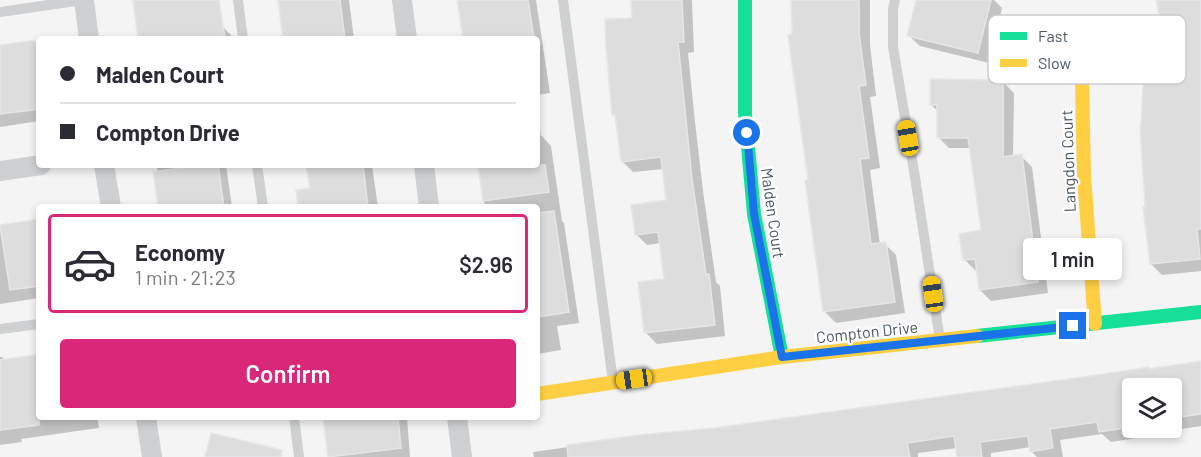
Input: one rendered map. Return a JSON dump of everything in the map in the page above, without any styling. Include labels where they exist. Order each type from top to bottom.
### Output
[{"type":"street","points":[[83,0],[89,36]]},
{"type":"street","points":[[402,0],[407,36]]},
{"type":"street","name":"Malden Court","points":[[745,0],[745,113],[754,214],[782,357]]},
{"type":"street","name":"Langdon Court","points":[[1082,84],[1084,176],[1095,324]]},
{"type":"street","points":[[0,171],[36,166]]},
{"type":"street","points":[[104,168],[110,204]]},
{"type":"street","points":[[424,168],[429,204]]},
{"type":"street","name":"Compton Drive","points":[[540,394],[782,357],[1201,312]]},
{"type":"street","points":[[146,420],[152,457]]},
{"type":"street","points":[[457,420],[462,457]]},
{"type":"lane","points":[[0,12],[83,0]]},
{"type":"lane","points":[[238,0],[243,36]]},
{"type":"lane","points":[[563,0],[613,382]]},
{"type":"lane","points":[[895,0],[893,47],[940,341]]},
{"type":"lane","points":[[257,168],[263,204]]},
{"type":"lane","points":[[0,329],[36,324]]},
{"type":"lane","points":[[294,420],[299,457]]},
{"type":"building","points":[[133,0],[219,0],[225,36],[138,36]]},
{"type":"building","points":[[278,0],[340,0],[345,36],[283,36]]},
{"type":"building","points":[[457,0],[528,0],[534,36],[463,36]]},
{"type":"building","points":[[631,0],[682,0],[684,42],[678,42],[692,179],[706,274],[709,274],[715,325],[644,333],[638,282],[664,279],[658,232],[635,235],[631,205],[666,200],[661,157],[621,162],[615,115],[612,115],[605,19],[632,18]]},
{"type":"building","points":[[791,0],[859,0],[859,33],[866,85],[859,86],[869,158],[860,159],[871,244],[886,242],[895,302],[823,312],[788,35],[792,34]]},
{"type":"building","points":[[916,0],[991,0],[978,53],[907,36]]},
{"type":"building","points":[[1156,0],[1201,0],[1201,229],[1197,229],[1200,259],[1150,264],[1143,207],[1145,207],[1140,126],[1143,84],[1186,84],[1186,15],[1159,15]]},
{"type":"building","points":[[36,40],[36,109],[0,114],[0,45]]},
{"type":"building","points":[[930,79],[988,80],[988,84],[1003,84],[1003,157],[1022,154],[1038,282],[979,290],[975,259],[963,260],[959,234],[981,230],[968,138],[937,138],[937,105],[930,105]]},
{"type":"building","points":[[540,165],[545,165],[549,192],[483,201],[478,168],[540,168]]},
{"type":"building","points":[[180,168],[218,168],[224,204],[158,204],[153,172]]},
{"type":"building","points":[[307,168],[363,168],[368,204],[298,204],[296,190],[310,188]]},
{"type":"building","points":[[554,211],[569,312],[540,317],[540,213]]},
{"type":"building","points":[[36,219],[36,286],[10,290],[0,225]]},
{"type":"building","points":[[36,354],[36,420],[39,420],[39,425],[0,430],[0,360]]},
{"type":"building","points":[[1201,361],[1201,414],[1182,417],[1182,378],[1122,378],[1122,429],[1099,432],[1097,422],[1050,429],[1053,448],[1030,452],[1028,436],[980,442],[982,457],[957,457],[954,436],[907,443],[910,457],[568,457],[567,445],[714,428],[1149,367],[1149,369]]},
{"type":"building","points":[[323,420],[398,420],[401,448],[328,457]]},
{"type":"building","points":[[211,433],[282,450],[281,457],[205,457]]},
{"type":"traffic: fast","points":[[745,0],[745,113],[754,214],[782,357]]},
{"type":"traffic: fast","points":[[977,336],[1201,312]]},
{"type":"traffic: slow","points":[[1082,84],[1084,176],[1095,324]]},
{"type":"traffic: slow","points":[[540,394],[782,357],[977,336]]},
{"type":"route","points":[[747,133],[754,214],[782,357],[1073,326]]}]
